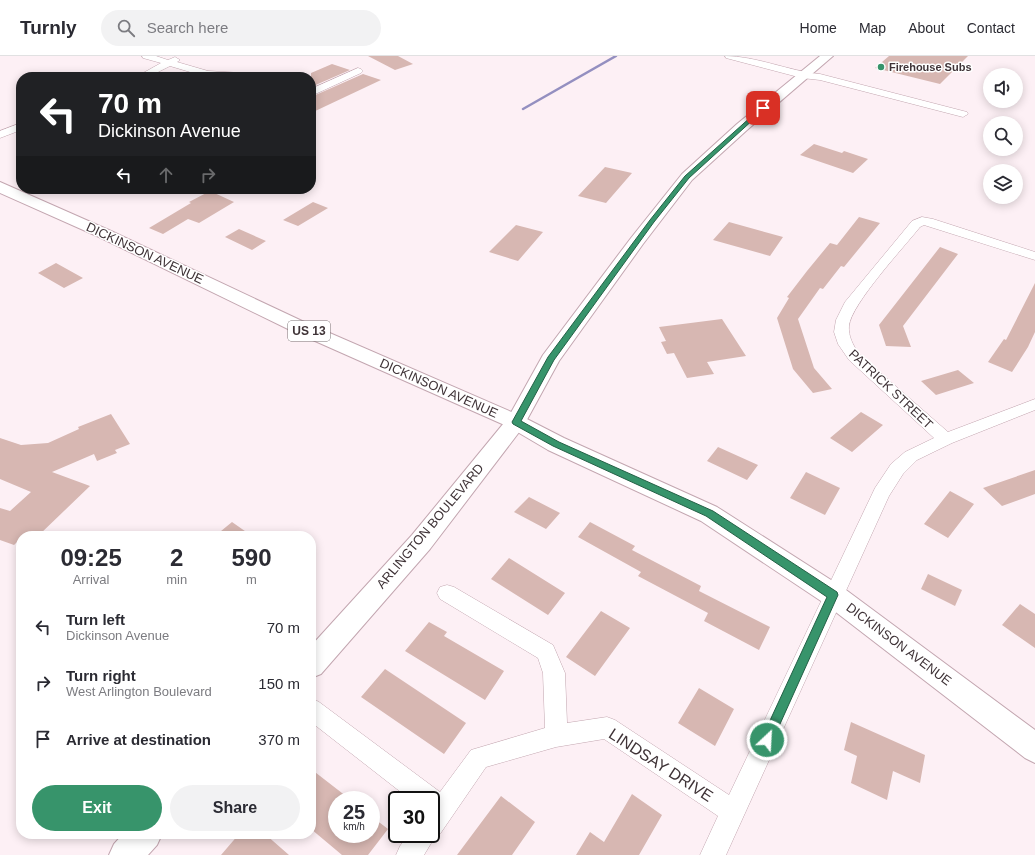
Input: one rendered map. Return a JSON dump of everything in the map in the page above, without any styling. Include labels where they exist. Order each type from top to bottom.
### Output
[{"type":"main road","name":"ARLINGTON BOULEVARD","points":[[316,659],[421,542],[516,422],[550,359],[637,241],[687,177],[802,75],[827,56]]},
{"type":"main road","name":"DICKINSON AVENUE","points":[[0,187],[105,234],[295,325],[516,422],[556,444],[709,514],[833,595],[1035,748]]},
{"type":"main road","points":[[125,855],[141,839]]},
{"type":"street","points":[[146,56],[200,72]]},
{"type":"street","points":[[151,72],[183,56]]},
{"type":"street","points":[[729,56],[802,75],[817,81],[961,116]]},
{"type":"street","points":[[189,72],[194,70]]},
{"type":"street","points":[[316,90],[358,71]]},
{"type":"street","points":[[0,135],[16,128]]},
{"type":"street","name":"PATRICK STREET","points":[[946,439],[854,357],[846,346],[840,327],[843,317],[850,305],[916,224],[922,221],[1035,256]]},
{"type":"street","points":[[713,855],[881,493],[896,469],[911,456],[946,439],[1035,404]]},
{"type":"street","points":[[447,593],[546,652],[554,673],[556,736]]},
{"type":"street","points":[[316,713],[407,791]]},
{"type":"street","name":"LINDSAY DRIVE","points":[[440,813],[479,758],[556,736],[607,728],[733,812]]},
{"type":"street","points":[[409,855],[418,843]]},
{"type":"building","points":[[368,56],[398,56],[413,64],[395,70]]},
{"type":"building","points":[[889,56],[968,56],[940,84],[875,68]]},
{"type":"building","points":[[332,64],[350,70],[316,85],[316,72],[313,72]]},
{"type":"building","points":[[363,74],[381,80],[316,111],[316,95]]},
{"type":"building","points":[[814,144],[842,153],[844,151],[868,159],[853,173],[800,155]]},
{"type":"building","points":[[605,167],[632,173],[606,203],[578,196]]},
{"type":"building","points":[[204,194],[217,194],[234,202],[199,223],[188,219],[163,234],[149,228],[191,203],[189,202]]},
{"type":"building","points":[[313,202],[328,208],[298,226],[283,220]]},
{"type":"building","points":[[859,217],[880,223],[844,267],[841,266],[823,289],[820,288],[798,319],[814,368],[832,389],[813,393],[793,369],[777,318],[789,298],[787,297],[807,271],[830,243],[837,245]]},
{"type":"building","points":[[729,222],[783,237],[770,256],[713,240]]},
{"type":"building","points":[[516,225],[543,232],[518,261],[489,252]]},
{"type":"building","points":[[239,229],[266,241],[252,250],[225,237]]},
{"type":"building","points":[[940,247],[958,254],[903,326],[911,347],[886,346],[879,325]]},
{"type":"building","points":[[56,263],[83,278],[64,288],[38,273]]},
{"type":"building","points":[[1035,283],[1035,332],[1028,347],[1012,372],[988,362],[1004,339],[1006,340]]},
{"type":"building","points":[[722,319],[746,356],[707,362],[714,374],[687,378],[674,353],[667,354],[661,342],[666,341],[659,327]]},
{"type":"building","points":[[958,370],[974,383],[936,395],[921,381]]},
{"type":"building","points":[[861,412],[883,425],[852,452],[830,438]]},
{"type":"building","points":[[111,414],[130,444],[115,450],[117,453],[97,461],[94,454],[52,472],[90,486],[43,531],[16,531],[16,543],[14,545],[0,540],[0,508],[10,511],[31,492],[0,479],[0,438],[21,445],[48,443],[79,429],[78,427]]},
{"type":"building","points":[[718,447],[758,465],[747,480],[707,461]]},
{"type":"building","points":[[1035,470],[1035,494],[1002,506],[983,488]]},
{"type":"building","points":[[806,472],[840,488],[825,515],[790,498]]},
{"type":"building","points":[[950,491],[974,504],[948,538],[924,524]]},
{"type":"building","points":[[529,497],[560,513],[546,529],[514,512]]},
{"type":"building","points":[[232,522],[245,531],[221,531]]},
{"type":"building","points":[[590,522],[635,546],[632,550],[701,586],[699,591],[770,627],[759,650],[704,621],[708,613],[638,576],[641,572],[578,537]]},
{"type":"building","points":[[509,558],[565,593],[548,615],[491,579]]},
{"type":"building","points":[[928,574],[962,590],[955,606],[921,589]]},
{"type":"building","points":[[1020,604],[1035,614],[1035,648],[1002,625]]},
{"type":"building","points":[[601,611],[630,628],[595,676],[566,657]]},
{"type":"building","points":[[429,622],[447,632],[444,636],[504,671],[485,700],[405,651]]},
{"type":"building","points":[[385,669],[466,723],[444,754],[361,697]]},
{"type":"building","points":[[699,688],[734,709],[715,746],[678,723]]},
{"type":"building","points":[[851,722],[925,755],[920,783],[893,771],[887,800],[851,783],[857,756],[844,750]]},
{"type":"building","points":[[316,773],[339,791],[328,791],[328,843],[377,843],[368,855],[342,855],[316,833]]},
{"type":"building","points":[[632,794],[662,815],[639,855],[576,855],[590,832],[604,842]]},
{"type":"building","points":[[501,796],[535,822],[512,855],[457,855]]},
{"type":"building","points":[[380,823],[388,829],[380,839]]},
{"type":"building","points":[[235,839],[271,839],[289,855],[221,855]]},
{"type":"waterway","points":[[523,109],[616,56]]},
{"type":"place","name":"Firehouse Subs","points":[[881,67]]},
{"type":"route","points":[[763,108],[687,177],[652,221],[550,359],[516,422],[556,444],[709,514],[833,595],[767,740]]}]
